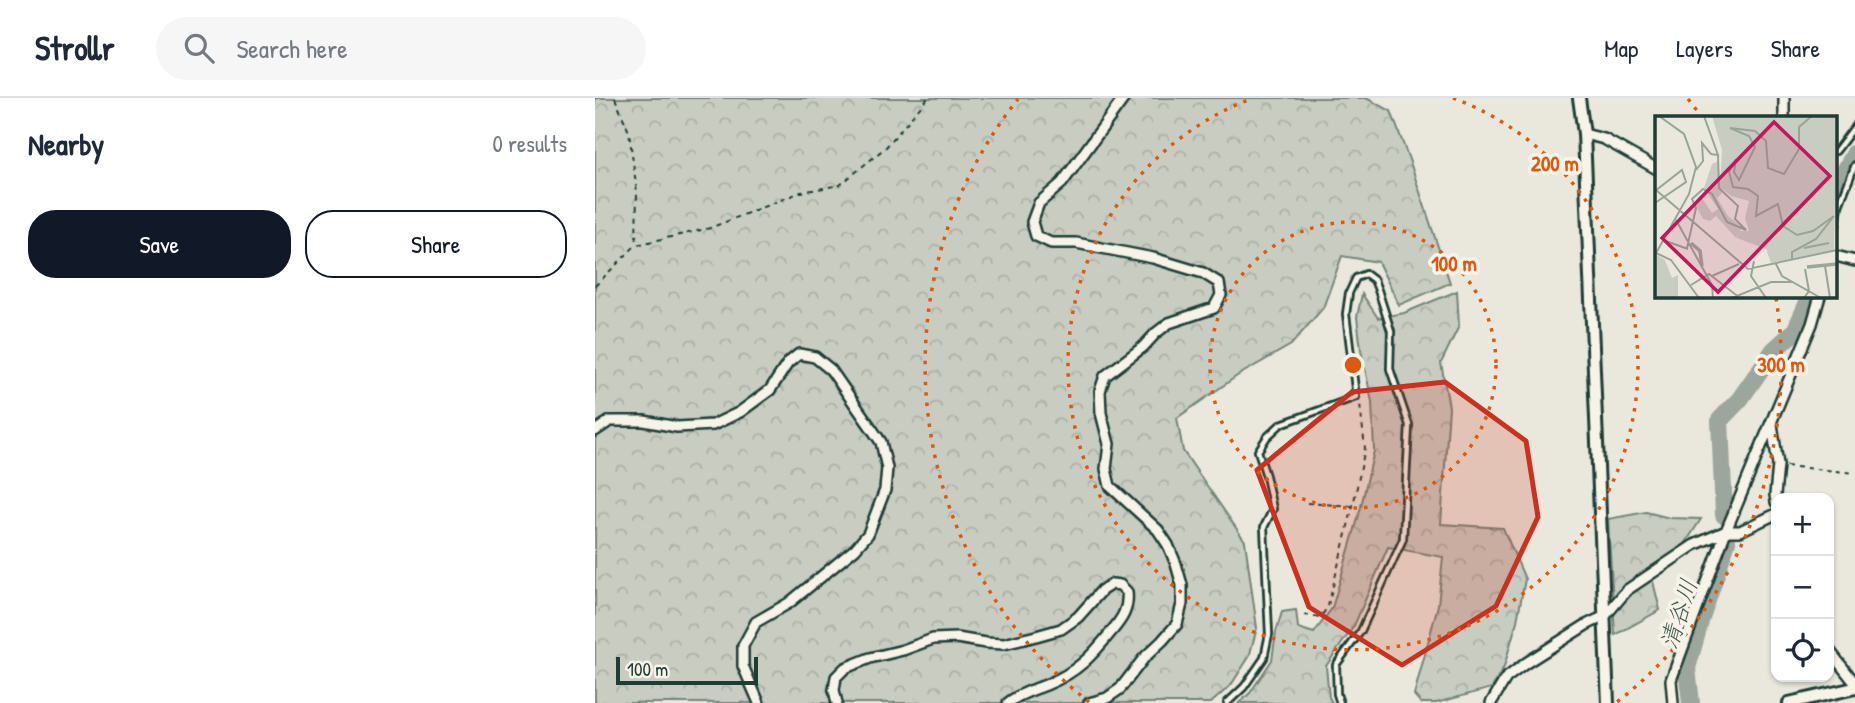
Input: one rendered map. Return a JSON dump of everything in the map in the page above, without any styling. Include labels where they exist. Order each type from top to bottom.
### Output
[{"type":"street","points":[[1089,703],[1107,698],[1120,689],[1144,658],[1177,624],[1182,604],[1182,585],[1168,545],[1158,530],[1110,486],[1106,469],[1109,444],[1101,414],[1100,391],[1105,376],[1143,347],[1156,332],[1169,323],[1214,309],[1221,295],[1219,283],[1203,273],[1153,258],[1076,243],[1051,243],[1036,236],[1032,222],[1039,203],[1062,183],[1124,98]]},
{"type":"street","points":[[1579,98],[1584,134],[1608,703]]},
{"type":"street","points":[[1784,98],[1784,116]]},
{"type":"street","points":[[1584,134],[1604,139],[1655,168]]},
{"type":"street","points":[[1837,256],[1855,261]]},
{"type":"street","points":[[1673,703],[1671,680],[1725,531],[1812,324],[1819,298]]},
{"type":"street","points":[[595,430],[610,421],[644,421],[677,427],[713,425],[740,412],[769,390],[788,363],[799,354],[815,358],[831,370],[881,442],[887,468],[885,490],[868,534],[855,549],[816,582],[789,603],[756,622],[743,646],[743,666],[759,703]]},
{"type":"street","points":[[1771,423],[1778,465],[1775,493]]},
{"type":"street","points":[[1491,703],[1506,678],[1586,625],[1605,616],[1627,590],[1694,545],[1725,531],[1740,531],[1771,516]]},
{"type":"street","points":[[837,703],[834,690],[836,677],[845,668],[870,658],[933,639],[957,638],[1004,644],[1036,636],[1061,629],[1078,617],[1102,590],[1112,584],[1121,585],[1128,592],[1128,605],[1117,625],[1092,656],[1072,672],[1016,696],[1008,703]]},
{"type":"street","points":[[1834,656],[1855,683]]},
{"type":"street","points":[[1789,703],[1855,688]]},
{"type":"lane","points":[[1837,150],[1855,126]]},
{"type":"lane","points":[[1837,220],[1839,206],[1855,165]]},
{"type":"lane","points":[[1227,703],[1244,687],[1264,657],[1269,634],[1264,527],[1273,509],[1258,451],[1281,424],[1356,397],[1346,314],[1349,293],[1356,278],[1366,274],[1374,280],[1378,289],[1391,331],[1390,369],[1409,425],[1403,539],[1361,631],[1336,665],[1337,694],[1341,703]]},
{"type":"path","points":[[615,98],[629,132],[637,192],[636,245]]},
{"type":"path","points":[[595,286],[636,245],[710,228],[801,192],[839,186],[885,147],[928,98]]},
{"type":"path","points":[[1304,615],[1321,617],[1328,606],[1353,506],[1365,447],[1361,406],[1356,397]]},
{"type":"path","points":[[1778,465],[1855,473]]},
{"type":"path","points":[[1307,503],[1353,506]]},
{"type":"highlighted area","points":[[1445,382],[1526,441],[1538,517],[1496,606],[1402,665],[1309,607],[1257,470],[1352,392]]},
{"type":"green space","points":[[595,98],[1366,98],[1391,111],[1450,283],[1399,305],[1378,262],[1342,256],[1323,308],[1291,345],[1237,376],[1177,418],[1183,451],[1245,541],[1257,628],[1249,657],[1231,685],[1211,703],[595,703]]},
{"type":"green space","points":[[1457,291],[1459,326],[1441,363],[1449,407],[1441,524],[1503,528],[1525,579],[1504,667],[1492,688],[1436,703],[1421,703],[1414,695],[1438,605],[1443,557],[1388,547],[1354,626],[1326,666],[1332,703],[1239,703],[1250,693],[1272,660],[1282,612],[1296,610],[1298,628],[1314,633],[1332,608],[1374,451],[1372,402],[1357,317],[1362,294],[1378,318],[1404,313]]},
{"type":"green space","points":[[1646,512],[1670,518],[1701,519],[1683,547],[1650,569],[1660,610],[1615,635],[1608,519]]},
{"type":"waterway","name":"清谷川","points":[[1837,185],[1855,153]]},
{"type":"waterway","name":"清谷川","points":[[1724,515],[1720,420],[1740,399],[1774,350],[1795,331],[1810,298]]},
{"type":"waterway","name":"清谷川","points":[[1691,703],[1687,668],[1727,541]]}]
